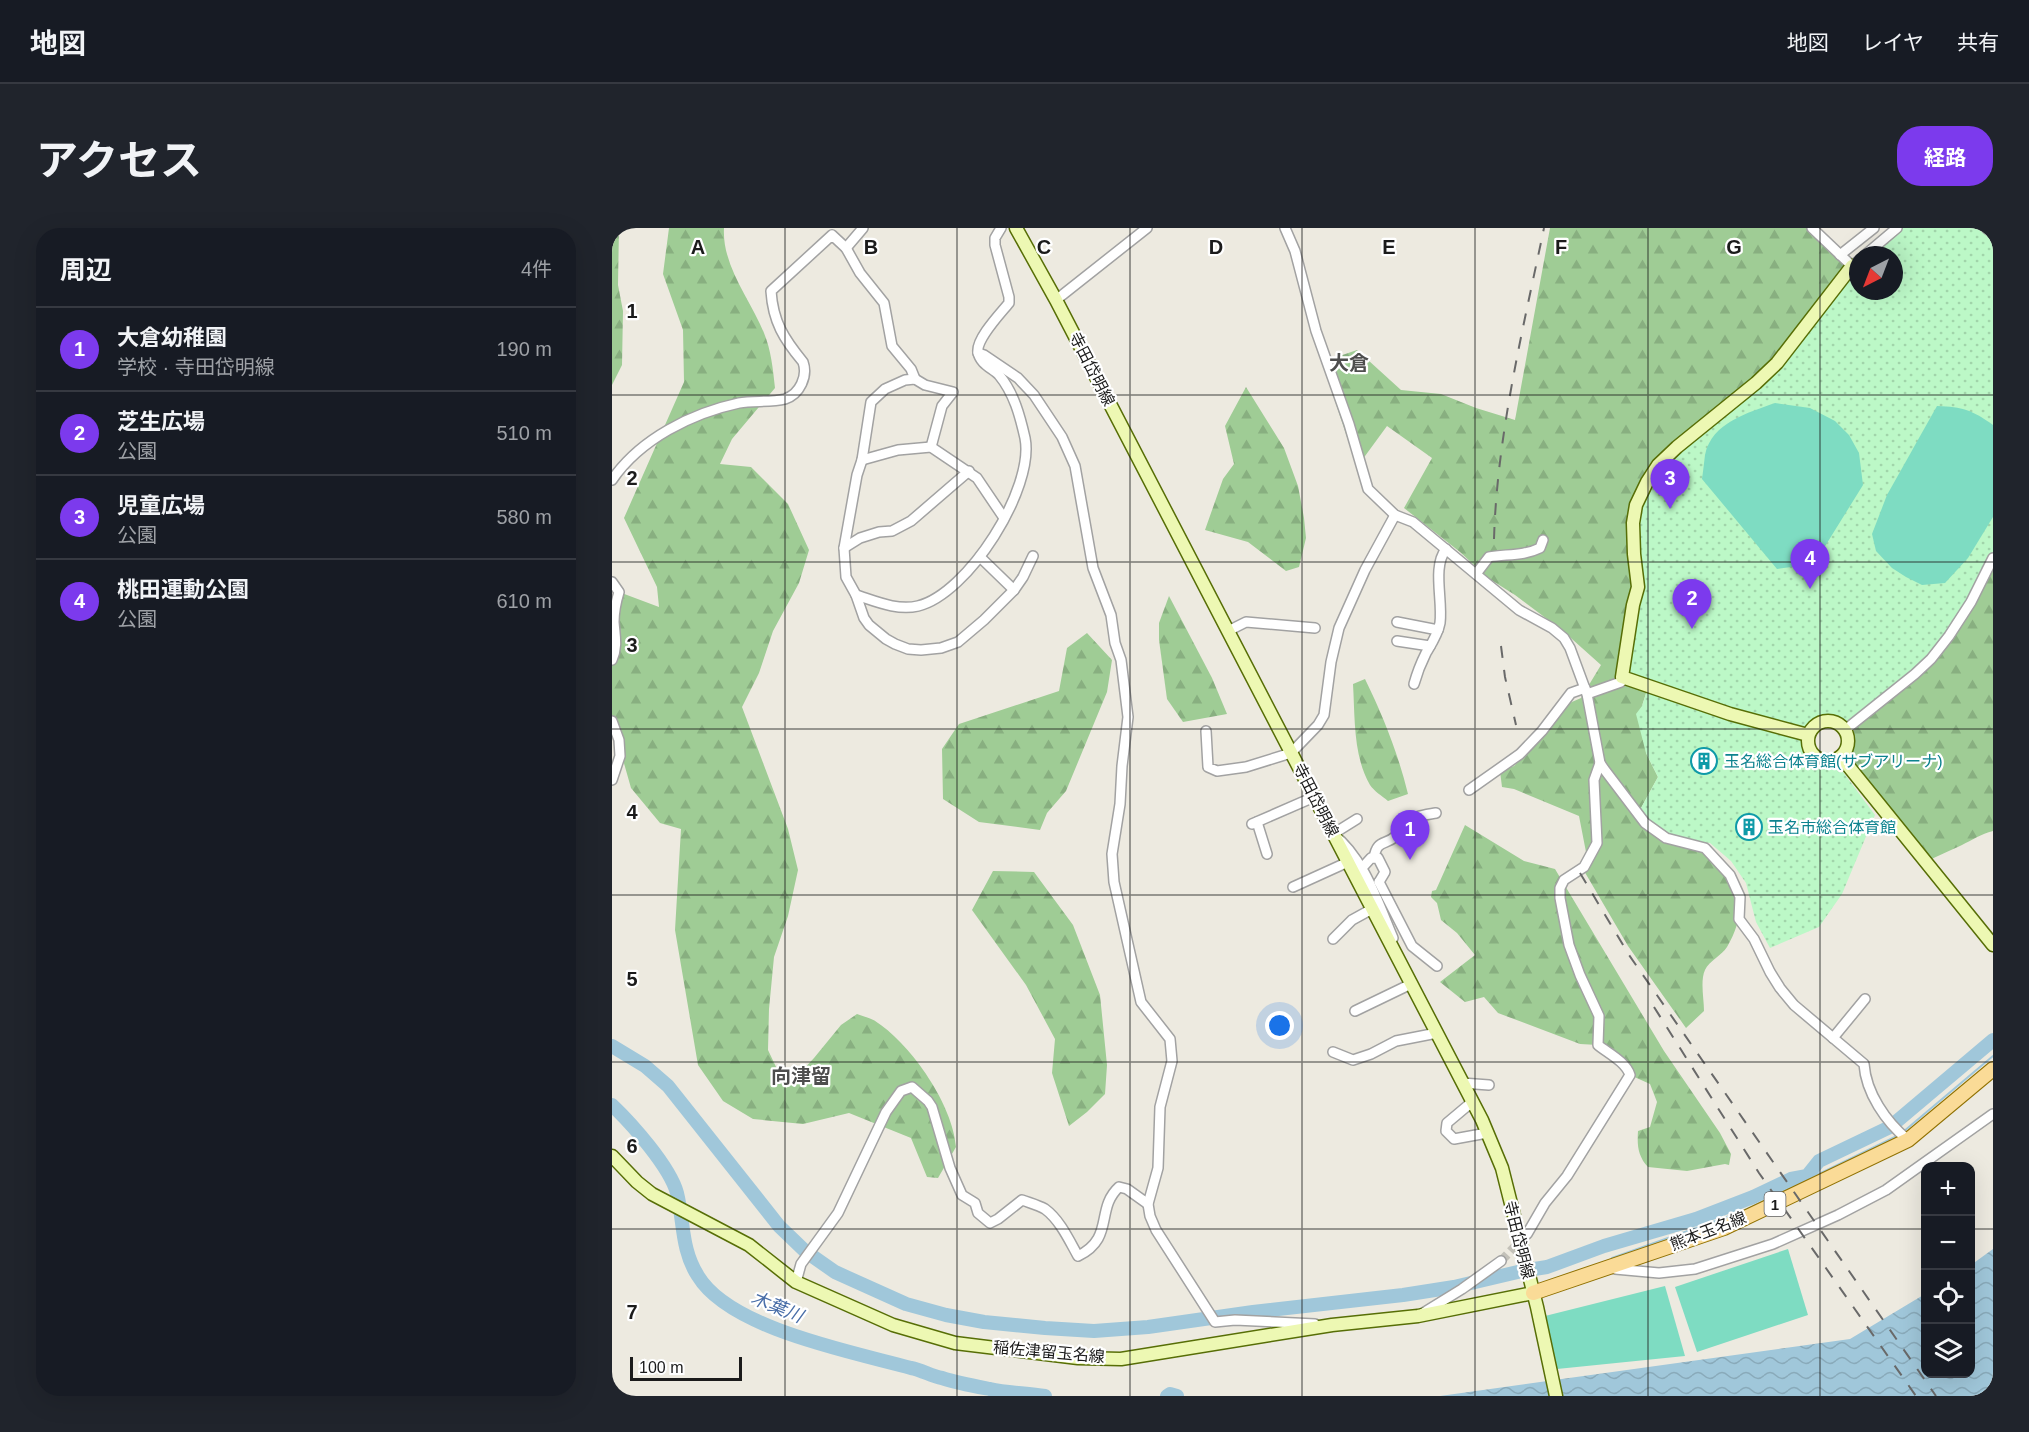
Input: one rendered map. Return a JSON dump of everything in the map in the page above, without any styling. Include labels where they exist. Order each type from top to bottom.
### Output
[{"type":"main road","name":"寺田岱明線","points":[[1016,228],[1056,300],[1487,1133],[1502,1168],[1556,1396]]},
{"type":"main road","points":[[1808,735],[1730,714],[1622,677],[1633,604],[1638,587],[1633,523],[1636,506],[1658,465],[1753,386],[1777,363],[1849,272]]},
{"type":"main road","points":[[1828,721],[1840,725],[1845,730],[1848,744],[1841,758],[1829,762],[1816,758],[1809,748],[1808,735],[1816,725],[1828,721]]},
{"type":"main road","points":[[1841,758],[1993,945]]},
{"type":"main road","name":"熊本玉名線","points":[[1533,1293],[1724,1228],[1905,1138],[1993,1069]]},
{"type":"main road","name":"稲佐津留玉名線","points":[[612,1156],[637,1182],[670,1204],[749,1245],[796,1282],[893,1325],[955,1342],[1078,1358],[1120,1359],[1332,1324],[1418,1316],[1533,1293]]},
{"type":"street","points":[[846,248],[863,228]]},
{"type":"street","points":[[856,595],[902,608],[929,602],[947,591],[980,557],[1016,494],[1024,471],[1025,440],[1015,401],[999,375],[982,361],[978,353],[978,344],[1009,303],[1010,297],[995,245],[995,238],[1001,228]]},
{"type":"street","points":[[1056,300],[1147,228]]},
{"type":"street","points":[[1812,228],[1840,255],[1849,260]]},
{"type":"street","points":[[1840,255],[1875,228]]},
{"type":"street","points":[[1876,246],[1897,228]]},
{"type":"street","points":[[1986,228],[1993,233]]},
{"type":"street","points":[[1288,230],[1316,331],[1349,424],[1368,489],[1395,515],[1413,522],[1519,610],[1552,628],[1564,638],[1586,691],[1600,763],[1645,823],[1666,838],[1705,848],[1730,875],[1740,897],[1739,919],[1758,945],[1770,972],[1794,1005],[1864,1064],[1865,1075],[1875,1100],[1890,1122],[1905,1138]]},
{"type":"street","points":[[612,480],[620,468],[644,447],[690,419],[741,403],[785,399],[799,387],[804,378],[805,368],[777,326],[771,291],[832,235],[846,248],[860,273],[884,303],[892,346],[911,369],[915,379]]},
{"type":"street","points":[[978,353],[1018,378],[1034,395],[1062,437],[1075,466],[1093,568],[1111,615],[1115,643],[1121,660],[1128,717],[1120,804],[1112,854],[1114,882],[1141,1002],[1170,1039],[1172,1061],[1160,1107],[1158,1168],[1148,1204],[1150,1216],[1156,1230],[1215,1322],[1235,1320],[1332,1324]]},
{"type":"street","points":[[931,447],[942,406],[953,392],[925,385],[915,379],[905,380],[885,389],[872,402],[844,548],[846,577],[868,624],[886,639],[908,649],[941,648],[958,642],[1014,590],[1033,556]]},
{"type":"street","points":[[862,460],[898,450],[931,447],[969,471],[1004,518]]},
{"type":"street","points":[[844,548],[860,538],[879,532],[892,531],[911,521],[969,471]]},
{"type":"street","points":[[1206,731],[1208,766],[1217,771],[1246,767],[1291,753],[1318,725],[1324,716],[1331,662],[1339,628],[1365,570],[1395,515]]},
{"type":"street","points":[[1476,574],[1489,557],[1523,554],[1540,548],[1543,540]]},
{"type":"street","points":[[1414,684],[1419,668],[1438,630],[1441,608],[1438,563],[1446,549]]},
{"type":"street","points":[[980,557],[1014,590]]},
{"type":"street","points":[[1845,730],[1916,674],[1931,659],[1971,602],[1993,558]]},
{"type":"street","points":[[612,582],[619,592],[614,621],[617,637],[612,660]]},
{"type":"street","points":[[1228,631],[1246,622],[1315,628]]},
{"type":"street","points":[[1397,622],[1438,630]]},
{"type":"street","points":[[1397,641],[1430,646]]},
{"type":"street","points":[[1469,790],[1520,754],[1542,731],[1571,693],[1621,682],[1622,677]]},
{"type":"street","points":[[612,721],[619,740],[620,756],[612,780]]},
{"type":"street","points":[[1527,1234],[1545,1203],[1567,1176],[1630,1075],[1622,1063],[1598,1045],[1599,1016],[1569,945],[1560,898],[1560,888],[1564,880],[1584,867],[1597,843],[1594,780],[1600,763]]},
{"type":"street","points":[[1267,854],[1254,823],[1314,797]]},
{"type":"street","points":[[1374,858],[1376,849],[1382,842],[1396,837],[1404,825],[1416,817],[1436,813]]},
{"type":"street","points":[[1357,819],[1333,834],[1342,841],[1361,869],[1394,940],[1398,958]]},
{"type":"street","points":[[1361,869],[1371,858],[1378,858],[1385,872],[1379,882]]},
{"type":"street","points":[[1293,887],[1348,862]]},
{"type":"street","points":[[1368,883],[1379,882]]},
{"type":"street","points":[[1379,882],[1412,946],[1437,966]]},
{"type":"street","points":[[1333,939],[1352,920],[1372,909]]},
{"type":"street","points":[[1355,1011],[1411,984]]},
{"type":"street","points":[[1833,1038],[1865,999]]},
{"type":"street","points":[[1333,1052],[1353,1060],[1396,1041],[1437,1033]]},
{"type":"street","points":[[1462,1083],[1489,1085]]},
{"type":"street","points":[[796,1282],[801,1264],[838,1213],[886,1112],[901,1091],[912,1087],[932,1107],[950,1167],[962,1195],[975,1203],[978,1213],[990,1223],[1022,1200],[1036,1205],[1045,1209],[1058,1222],[1078,1256],[1089,1251],[1102,1231],[1108,1200],[1119,1186],[1148,1204]]},
{"type":"street","points":[[1472,1102],[1447,1123],[1446,1131],[1454,1139],[1487,1133]]},
{"type":"street","points":[[1606,1269],[1630,1269],[1659,1273],[1686,1270],[1733,1258],[1773,1244],[1839,1215],[1886,1190],[1993,1114]]},
{"type":"street","points":[[1418,1316],[1501,1261]]},
{"type":"green space","points":[[612,228],[619,228],[618,285],[623,311],[622,365],[612,385]]},
{"type":"green space","points":[[669,228],[724,228],[727,256],[766,339],[775,388],[732,439],[720,464],[751,467],[788,504],[809,550],[799,583],[773,631],[759,673],[742,707],[788,829],[798,870],[788,916],[774,957],[768,1050],[786,1088],[841,1025],[857,1014],[878,1023],[891,1033],[917,1061],[939,1095],[947,1113],[956,1147],[938,1178],[927,1177],[911,1138],[849,1113],[803,1124],[753,1119],[723,1101],[698,1065],[675,930],[681,829],[660,823],[631,788],[612,721],[612,660],[619,592],[659,607],[657,587],[624,518],[684,382],[683,330],[663,274]]},
{"type":"green space","points":[[1550,228],[1812,228],[1849,263],[1849,272],[1650,681],[1642,706],[1646,753],[1658,777],[1641,808],[1682,833],[1719,862],[1732,880],[1739,899],[1738,922],[1727,947],[1705,970],[1702,985],[1704,1011],[1686,1028],[1628,946],[1580,864],[1586,852],[1579,816],[1514,789],[1502,787],[1500,771],[1514,766],[1552,726],[1565,705],[1581,698],[1601,665],[1563,631],[1488,578],[1460,552],[1404,508],[1432,458],[1387,426],[1357,467],[1322,362],[1357,350],[1401,390],[1441,394],[1515,420]]},
{"type":"green space","points":[[1898,228],[1986,228],[1993,233],[1993,565],[1982,591],[1945,643],[1933,654],[1847,725],[1826,715],[1809,723],[1804,731],[1802,740],[1804,750],[1811,759],[1824,766],[1837,764],[1875,815],[1842,894],[1819,927],[1770,948],[1756,922],[1746,883],[1731,861],[1710,843],[1666,838],[1645,823],[1641,808],[1658,777],[1646,753],[1636,714],[1642,706],[1650,681],[1628,674],[1633,543],[1647,482],[1777,363],[1849,272],[1849,300],[1903,300],[1903,246],[1875,246]]},
{"type":"green space","points":[[1246,387],[1284,448],[1298,486],[1306,538],[1299,567],[1286,571],[1248,542],[1205,530],[1223,479],[1234,464],[1225,426]]},
{"type":"green space","points":[[1775,403],[1810,408],[1835,421],[1849,435],[1859,453],[1863,485],[1814,564],[1777,569],[1702,479],[1705,455],[1715,434],[1732,420]]},
{"type":"green space","points":[[1937,406],[1967,410],[1993,425],[1993,517],[1968,558],[1945,583],[1922,585],[1892,568],[1876,551],[1872,534],[1887,495]]},
{"type":"green space","points":[[1993,558],[1993,831],[1926,862],[1847,755],[1851,745],[1847,732]]},
{"type":"green space","points":[[1169,596],[1212,678],[1227,714],[1183,722],[1167,699],[1159,623]]},
{"type":"green space","points":[[1087,633],[1112,660],[1107,692],[1066,791],[1047,813],[1040,830],[979,822],[943,799],[942,749],[959,724],[1059,691],[1067,648]]},
{"type":"green space","points":[[1365,679],[1390,735],[1408,794],[1388,801],[1370,785],[1360,762],[1353,684]]},
{"type":"green space","points":[[1465,825],[1524,861],[1555,869],[1664,1051],[1720,1133],[1731,1154],[1729,1165],[1687,1171],[1648,1167],[1640,1155],[1638,1131],[1650,1127],[1657,1102],[1650,1084],[1630,1075],[1598,1045],[1580,1044],[1498,1013],[1484,997],[1465,1002],[1440,982],[1475,955],[1457,933],[1441,920],[1437,903],[1431,897]]},
{"type":"green space","points":[[993,871],[1034,872],[1073,925],[1100,995],[1107,1065],[1105,1094],[1069,1126],[1052,1073],[1055,1039],[1026,985],[972,910]]},
{"type":"green space","points":[[1788,1249],[1808,1315],[1697,1352],[1675,1287]]},
{"type":"green space","points":[[1665,1286],[1685,1356],[1557,1369],[1545,1316]]},
{"type":"water","points":[[1993,1249],[1993,1396],[1440,1396],[1850,1339],[1921,1296],[1921,1378],[1975,1378],[1975,1262]]},
{"type":"waterway","points":[[612,1046],[645,1066],[668,1086],[779,1226],[805,1251],[835,1272],[906,1304],[946,1315],[984,1322],[1094,1331],[1148,1327],[1454,1287],[1547,1267],[1604,1246],[1696,1219],[1753,1197],[1791,1179],[1807,1176],[1819,1161],[1890,1127],[1993,1040]]},
{"type":"waterway","points":[[1903,1132],[1993,1056]]},
{"type":"waterway","name":"木葉川","points":[[612,1105],[630,1123],[667,1171],[677,1193],[689,1256],[698,1276],[714,1295],[764,1324],[827,1346],[948,1380],[997,1390],[1045,1396]]},
{"type":"waterway","points":[[1612,1258],[1741,1212],[1899,1135]]},
{"type":"waterway","name":"木葉川","points":[[1167,1396],[1170,1394],[1177,1396]]},
{"type":"tunnel","points":[[1501,1261],[1523,1238]]},
{"type":"railway","points":[[1494,539],[1496,500],[1506,422],[1544,228]]},
{"type":"railway","points":[[1501,646],[1505,677],[1516,725]]},
{"type":"railway","points":[[1580,873],[1629,955],[1936,1396]]},
{"type":"railway","points":[[1654,1007],[1759,1173],[1916,1396]]},
{"type":"place","name":"児童広場","points":[[1670,509]]},
{"type":"place","name":"桃田運動公園","points":[[1810,589]]},
{"type":"place","name":"芝生広場","points":[[1692,629]]},
{"type":"place","name":"玉名総合体育館(サブアリーナ)","points":[[1704,761]]},
{"type":"place","name":"玉名市総合体育館","points":[[1749,827]]},
{"type":"place","name":"大倉幼稚園","points":[[1410,860]]},
{"type":"district","name":"大倉","points":[[1349,363]]},
{"type":"district","name":"向津留","points":[[801,1076]]}]
